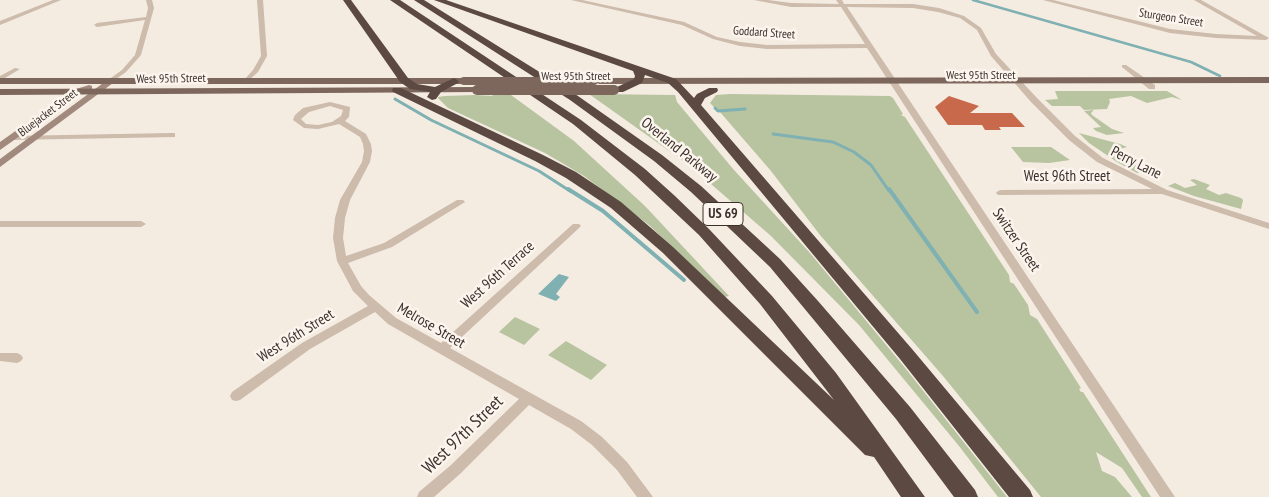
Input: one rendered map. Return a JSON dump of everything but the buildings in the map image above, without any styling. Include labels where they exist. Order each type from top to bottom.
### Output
[{"type":"highway","points":[[347,0],[404,80],[571,175],[616,206],[668,250],[900,476]]},
{"type":"highway","name":"US 69","points":[[394,0],[548,102],[618,154],[670,199],[704,232],[766,300],[830,378],[914,497]]},
{"type":"highway","name":"Overland Parkway","points":[[418,0],[574,98],[631,137],[696,189],[775,263],[812,305],[903,413],[967,497]]},
{"type":"highway","points":[[438,0],[672,81],[682,90],[906,354],[1022,497]]},
{"type":"highway","points":[[616,90],[638,81],[640,76],[636,68]]},
{"type":"highway","points":[[396,90],[435,98],[459,81]]},
{"type":"highway","points":[[695,106],[701,96],[713,90]]},
{"type":"main road","name":"West 95th Street","points":[[0,80],[672,81],[1023,88],[1269,87]]},
{"type":"main road","points":[[1259,80],[1269,87]]},
{"type":"main road","name":"West 95th Street","points":[[0,92],[396,90],[435,98],[477,90],[713,90],[1016,81],[1269,80]]},
{"type":"street","points":[[0,24],[58,0]]},
{"type":"street","name":"Bluejacket Street","points":[[0,164],[128,67],[138,54],[151,8],[149,0]]},
{"type":"street","points":[[247,80],[256,71],[264,56],[260,0]]},
{"type":"street","name":"Goddard Street","points":[[574,0],[678,22],[715,38],[740,44],[767,47],[870,46]]},
{"type":"street","name":"Perry Lane","points":[[757,0],[791,4],[840,2],[914,6],[939,10],[962,17],[979,29],[993,55],[1016,81],[1089,153],[1113,168],[1164,192],[1269,226]]},
{"type":"street","name":"Sturgeon Street","points":[[1049,0],[1170,31],[1216,36],[1268,38]]},
{"type":"street","points":[[1197,0],[1268,38]]},
{"type":"street","name":"Switzer Street","points":[[840,2],[1168,497]]},
{"type":"street","points":[[97,25],[148,18]]},
{"type":"street","points":[[1124,66],[1152,87]]},
{"type":"street","points":[[0,80],[17,69]]},
{"type":"street","name":"Bluejacket Street","points":[[0,147],[76,92],[110,81]]},
{"type":"street","points":[[330,104],[344,106],[347,109],[348,113],[340,121],[326,126],[310,127],[304,126],[297,120],[306,110],[330,104]]},
{"type":"street","name":"Melrose Street","points":[[340,121],[362,136],[367,144],[368,151],[366,162],[346,200],[340,218],[338,238],[342,261],[357,288],[392,321],[527,399],[561,415],[597,441],[622,466],[646,497]]},
{"type":"street","points":[[12,138],[172,135]]},
{"type":"street","name":"West 96th Street","points":[[1001,193],[1164,192]]},
{"type":"street","points":[[342,261],[388,245],[460,202]]},
{"type":"street","points":[[0,224],[141,224]]},
{"type":"street","name":"West 96th Terrace","points":[[442,349],[576,226]]},
{"type":"street","name":"West 96th Street","points":[[236,396],[306,346],[375,307]]},
{"type":"street","points":[[0,357],[17,358]]},
{"type":"street","name":"West 97th Street","points":[[424,497],[456,470],[527,399]]},
{"type":"green space","points":[[1055,91],[1167,91],[1182,100],[1172,97],[1147,103],[1131,96],[1109,99],[1110,102],[1107,109],[1084,110],[1080,106],[1052,106],[1045,100],[1058,99]]},
{"type":"green space","points":[[589,94],[675,95],[677,102],[734,170],[810,253],[906,369],[1007,497],[998,497],[959,446],[859,325],[771,236],[689,165]]},
{"type":"green space","points":[[511,95],[574,141],[645,206],[729,296],[724,297],[649,225],[584,176],[545,153],[448,108],[438,98]]},
{"type":"green space","points":[[716,95],[890,96],[893,98],[903,114],[901,115],[905,117],[1009,275],[1010,282],[1014,284],[1028,305],[1030,315],[1037,319],[1081,388],[1079,389],[1083,392],[1151,497],[1142,497],[1122,468],[1096,452],[1102,471],[1115,477],[1132,497],[1041,497],[943,376],[820,235],[771,171],[720,112],[746,109],[717,110],[710,103]]},
{"type":"green space","points":[[1094,110],[1091,113],[1092,115],[1112,129],[1124,133],[1107,135],[1096,131],[1093,128],[1101,127],[1084,111]]},
{"type":"green space","points":[[1079,133],[1127,147],[1116,150],[1144,166],[1142,167],[1144,171],[1137,173],[1117,162],[1089,143]]},
{"type":"green space","points":[[1011,147],[1051,147],[1070,160],[1049,163],[1023,162]]},
{"type":"green space","points":[[1194,179],[1210,185],[1206,189],[1219,195],[1226,193],[1241,198],[1243,200],[1241,209],[1194,196],[1168,186],[1175,183],[1185,188],[1197,185],[1190,180]]},
{"type":"green space","points":[[515,317],[540,329],[524,345],[499,332]]},
{"type":"green space","points":[[566,341],[607,365],[591,380],[548,355]]},
{"type":"water","points":[[559,274],[569,277],[556,294],[560,297],[556,301],[538,294]]},
{"type":"waterway","points":[[973,0],[1191,62],[1220,76]]},
{"type":"waterway","points":[[395,99],[431,120],[539,171],[570,191]]},
{"type":"waterway","points":[[715,108],[718,111],[745,109]]},
{"type":"waterway","points":[[773,134],[833,142],[854,152],[871,165],[889,191]]},
{"type":"waterway","points":[[568,189],[603,211],[684,280]]},
{"type":"waterway","points":[[889,189],[977,312]]}]
